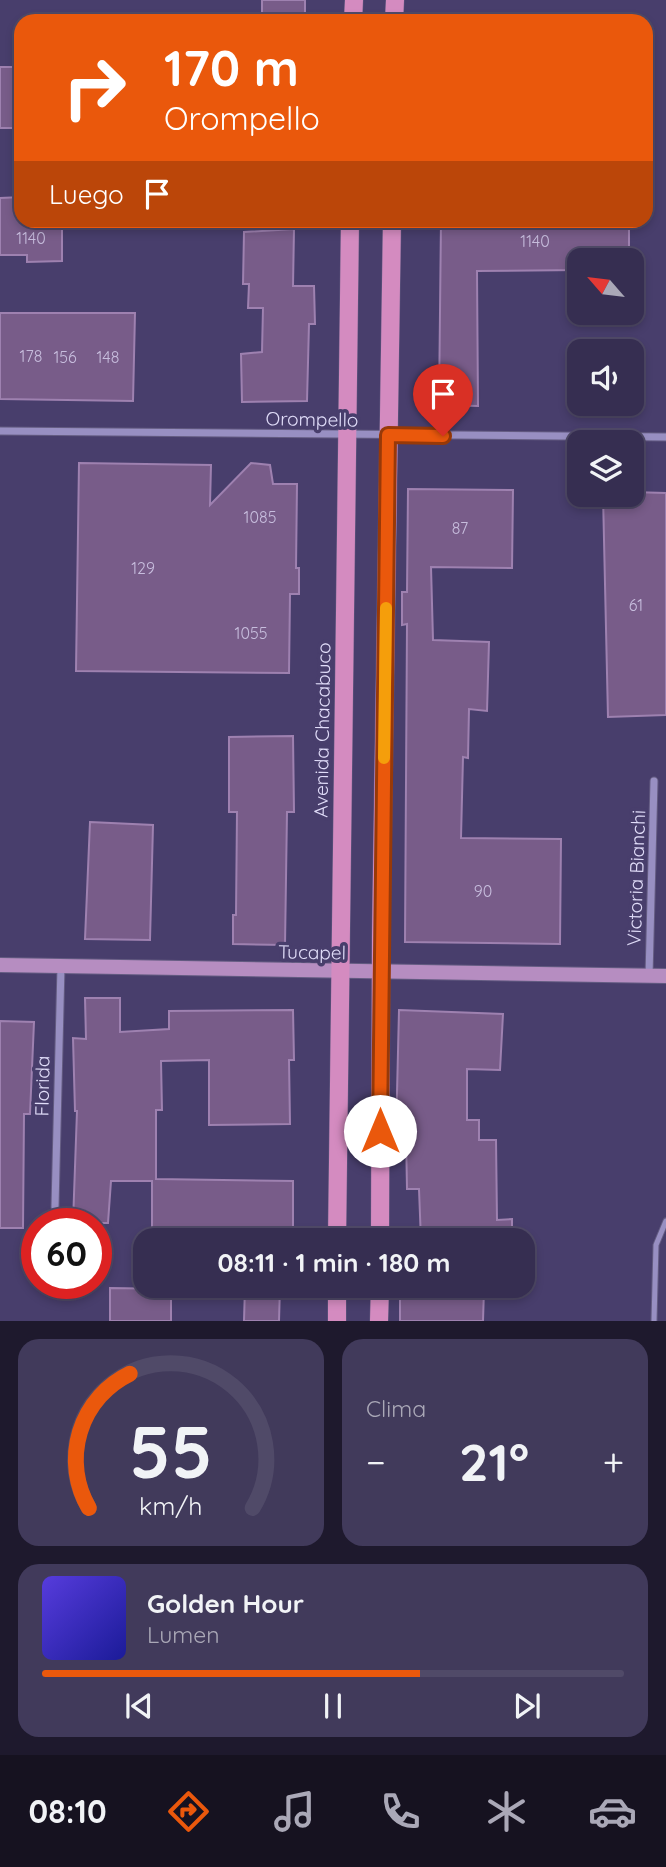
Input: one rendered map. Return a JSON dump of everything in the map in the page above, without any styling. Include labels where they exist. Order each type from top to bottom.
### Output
[{"type":"main road","name":"Avenida Chacabuco","points":[[337,1228],[350,228]]},
{"type":"main road","points":[[380,1228],[392,228]]},
{"type":"main road","name":"Tucapel","points":[[0,965],[666,976]]},
{"type":"main road","points":[[337,1298],[337,1321]]},
{"type":"main road","points":[[379,1321],[380,1298]]},
{"type":"street","name":"Orompello","points":[[0,431],[666,437]]},
{"type":"street","name":"Victoria Bianchi","points":[[649,976],[654,781]]},
{"type":"street","name":"Florida","points":[[55,1207],[61,966]]},
{"type":"lane","points":[[654,1321],[656,1245],[666,1221]]},
{"type":"building","points":[[262,0],[305,0],[305,14],[262,14]]},
{"type":"building","points":[[0,67],[14,67],[14,128],[0,128]]},
{"type":"building","points":[[14,197],[14,228],[62,228],[62,261],[27,262],[27,255],[0,255],[0,198]]},
{"type":"building","points":[[441,228],[629,228],[629,248],[567,248],[567,270],[477,271],[478,406],[439,405]]},
{"type":"building","points":[[294,229],[293,286],[314,286],[315,324],[309,324],[307,401],[242,402],[241,354],[262,352],[263,308],[248,308],[249,284],[243,284],[244,232]]},
{"type":"building","points":[[0,313],[135,313],[133,401],[0,399]]},
{"type":"building","points":[[79,463],[211,465],[210,505],[251,463],[270,465],[273,484],[297,484],[296,568],[299,568],[299,594],[290,594],[289,673],[76,671]]},
{"type":"building","points":[[408,489],[513,490],[512,568],[431,567],[433,640],[489,642],[487,711],[469,709],[468,758],[463,757],[461,838],[561,839],[560,944],[405,942],[407,624],[402,625],[402,592],[407,592]]},
{"type":"building","points":[[644,492],[666,493],[666,715],[608,717],[603,507],[644,507]]},
{"type":"building","points":[[293,736],[294,812],[287,812],[285,945],[233,944],[233,915],[236,915],[237,812],[229,812],[229,737]]},
{"type":"building","points":[[90,822],[153,825],[150,940],[85,939]]},
{"type":"building","points":[[85,998],[120,998],[120,1032],[169,1029],[169,1011],[293,1010],[294,1060],[289,1060],[290,1124],[209,1125],[209,1060],[161,1061],[162,1110],[156,1110],[156,1179],[293,1181],[293,1228],[152,1228],[152,1181],[111,1181],[109,1208],[74,1208],[77,1111],[73,1038],[86,1039]]},
{"type":"building","points":[[399,1010],[503,1014],[500,1070],[467,1069],[467,1120],[479,1120],[479,1140],[496,1140],[497,1220],[512,1219],[512,1228],[420,1228],[419,1189],[407,1189],[406,1135],[396,1135]]},
{"type":"building","points":[[0,1021],[34,1022],[30,1114],[24,1114],[21,1228],[0,1228]]},
{"type":"building","points":[[112,1288],[133,1288],[133,1298],[171,1298],[171,1321],[110,1321]]},
{"type":"building","points":[[245,1298],[280,1298],[279,1321],[244,1321]]},
{"type":"building","points":[[400,1298],[484,1298],[483,1321],[400,1321]]},
{"type":"slow traffic","points":[[384,758],[386,608]]},
{"type":"route","points":[[380,1131],[388,435],[443,436]]}]
